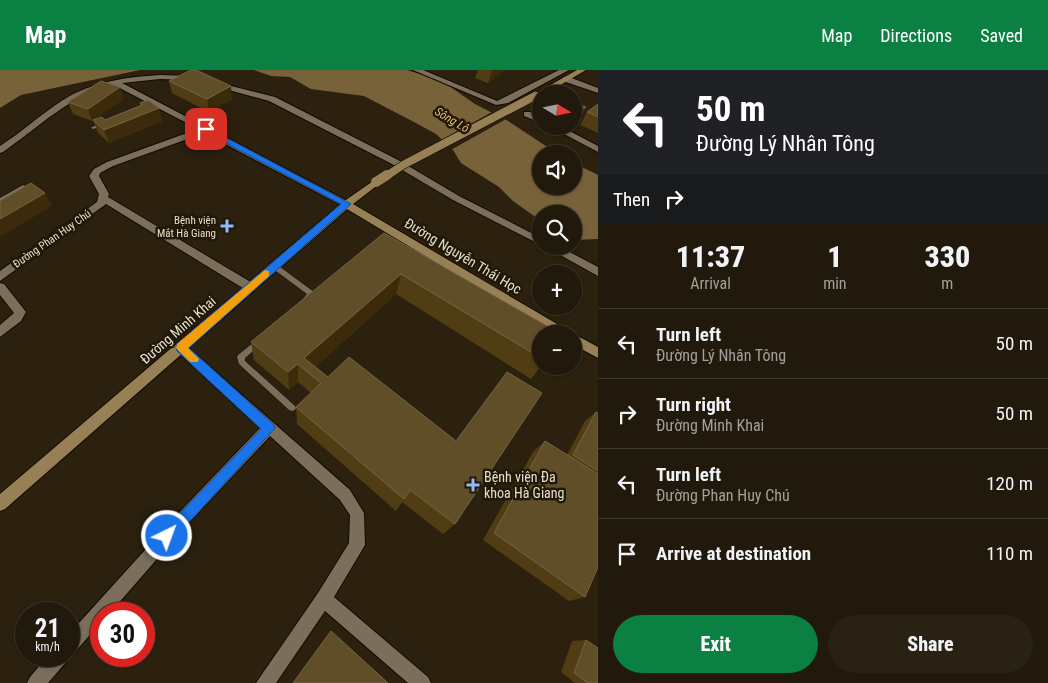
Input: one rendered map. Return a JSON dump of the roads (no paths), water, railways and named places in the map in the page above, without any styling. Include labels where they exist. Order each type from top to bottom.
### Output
[{"type":"main road","name":"Đường Minh Khai","points":[[0,504],[346,204],[403,165],[582,70]]},
{"type":"main road","name":"Đường Nguyễn Thái Học","points":[[346,204],[550,325]]},
{"type":"main road","points":[[582,344],[598,353]]},
{"type":"street","points":[[417,70],[496,102],[506,101],[565,70]]},
{"type":"street","points":[[0,150],[76,96],[94,88],[154,78],[191,78],[272,99],[395,162],[456,198],[532,237]]},
{"type":"street","points":[[566,79],[598,91]]},
{"type":"street","points":[[116,83],[346,204]]},
{"type":"street","points":[[527,114],[532,116]]},
{"type":"street","name":"Đường Phan Huy Chú","points":[[0,277],[96,209],[104,199],[104,194],[94,176],[97,171],[110,164],[206,129]]},
{"type":"street","points":[[571,135],[598,149]]},
{"type":"street","points":[[104,199],[250,287]]},
{"type":"street","points":[[566,255],[598,272]]},
{"type":"street","points":[[0,287],[20,312],[18,318],[0,332]]},
{"type":"street","points":[[181,348],[345,495],[357,513],[357,545],[324,599],[266,683]]},
{"type":"street","points":[[80,634],[179,523],[269,428]]},
{"type":"street","points":[[324,599],[422,683]]},
{"type":"street","points":[[36,683],[50,667]]},
{"type":"lane","points":[[146,106],[156,103]]},
{"type":"lane","points":[[92,128],[110,121]]},
{"type":"lane","points":[[0,200],[23,187]]},
{"type":"lane","points":[[274,266],[312,294]]},
{"type":"lane","points":[[302,301],[320,288]]},
{"type":"lane","points":[[262,339],[241,357],[242,362],[292,408]]},
{"type":"water","points":[[0,70],[140,70],[21,95],[0,108]]},
{"type":"water","name":"Sông Lô","points":[[254,70],[407,70],[442,81],[475,104],[508,121],[544,145],[532,145],[532,195],[582,195],[582,167],[598,175],[598,239],[582,240],[582,205],[532,205],[532,215],[513,201],[499,187],[461,163],[453,150],[436,134],[364,96],[311,89],[290,77],[271,76]]},
{"type":"place","name":"Bệnh viện Mắt Hà Giang","points":[[227,226]]},
{"type":"place","name":"Bệnh viện Đa khoa Hà Giang","points":[[473,485]]}]
